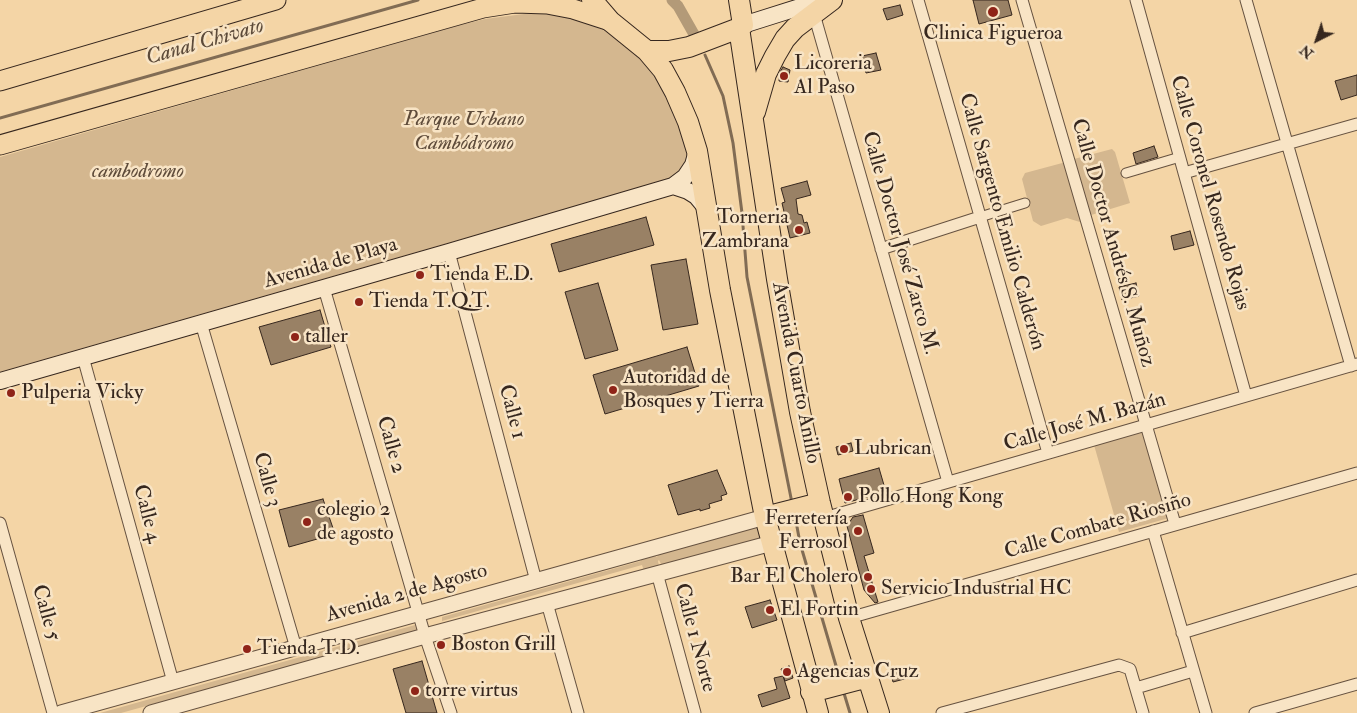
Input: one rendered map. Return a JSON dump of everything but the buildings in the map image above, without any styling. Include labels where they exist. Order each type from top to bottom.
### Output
[{"type":"highway","points":[[592,0],[610,21],[647,51],[663,70],[688,122],[697,151],[720,290],[771,515],[772,543],[816,691],[818,713]]},
{"type":"highway","name":"Avenida Cuarto Anillo","points":[[739,0],[753,119],[776,279],[818,509],[850,618],[863,678],[879,713]]},
{"type":"highway","points":[[753,119],[766,74],[774,56],[795,28],[818,4]]},
{"type":"highway","points":[[647,51],[669,51],[689,47],[708,41],[741,26]]},
{"type":"highway","points":[[771,515],[818,509]]},
{"type":"highway","points":[[816,691],[863,678]]},
{"type":"main road","points":[[0,81],[276,0]]},
{"type":"main road","points":[[0,145],[483,8],[515,3],[547,4],[573,9],[610,21]]},
{"type":"main road","points":[[741,26],[818,4]]},
{"type":"main road","name":"Avenida de Playa","points":[[0,381],[673,186],[689,172],[697,151]]},
{"type":"main road","points":[[673,186],[696,196],[706,208]]},
{"type":"street","name":"Calle Sargento Emilio Calderón","points":[[918,0],[1048,454]]},
{"type":"street","name":"Calle Doctor Andrés S. Muñoz","points":[[1022,0],[1175,524]]},
{"type":"street","name":"Calle Coronel Rosendo Rojas","points":[[1136,0],[1246,396]]},
{"type":"street","points":[[1246,0],[1287,144],[1354,365]]},
{"type":"street","name":"Calle Doctor José Zarco M.","points":[[818,4],[881,249],[948,482]]},
{"type":"street","points":[[1184,174],[1357,124]]},
{"type":"street","points":[[1126,172],[1180,157]]},
{"type":"street","points":[[881,249],[1025,203]]},
{"type":"street","name":"Calle 1","points":[[449,252],[536,581]]},
{"type":"street","name":"Calle 2","points":[[324,288],[425,636],[451,713]]},
{"type":"street","name":"Calle 3","points":[[201,323],[296,648]]},
{"type":"street","name":"Calle 4","points":[[83,357],[173,682]]},
{"type":"street","name":"Calle José M. Bazán","points":[[818,509],[948,482],[1354,365]]},
{"type":"street","name":"Calle Combate Riosiño","points":[[850,618],[1357,473]]},
{"type":"street","name":"Avenida 2 de Agosto","points":[[61,713],[771,515]]},
{"type":"street","name":"Calle 5","points":[[0,523],[53,713]]},
{"type":"street","points":[[1153,531],[1206,713]]},
{"type":"street","points":[[151,713],[425,636],[772,543]]},
{"type":"street","name":"Calle 1 Norte","points":[[657,573],[695,713]]},
{"type":"street","points":[[1182,634],[1357,580]]},
{"type":"street","points":[[547,603],[578,713]]},
{"type":"street","points":[[942,713],[1119,665],[1130,669],[1143,713]]},
{"type":"street","points":[[1136,688],[1193,671]]},
{"type":"street","points":[[1255,713],[1357,684]]},
{"type":"green space","name":"Parque Urbano Cambódromo","points":[[547,11],[577,19],[608,32],[637,55],[657,76],[690,145],[687,161],[681,171],[670,178],[518,223],[0,372],[0,157],[456,26],[485,19]]},
{"type":"green space","points":[[1112,149],[1115,152],[1130,203],[1091,215],[1074,159]]},
{"type":"green space","points":[[1066,162],[1083,223],[1067,218],[1041,226],[1033,221],[1022,179],[1025,173]]},
{"type":"green space","points":[[1145,432],[1169,518],[1119,532],[1094,445]]},
{"type":"green space","points":[[759,523],[763,539],[662,566],[659,560],[659,566],[644,571],[642,565],[442,621],[442,617],[641,561],[640,558],[655,553],[656,557],[658,556],[657,552]]},
{"type":"green space","points":[[415,625],[417,631],[121,713],[100,713]]},
{"type":"waterway","name":"Canal Chivato","points":[[0,118],[418,0]]},
{"type":"waterway","points":[[672,0],[678,6],[695,36]]},
{"type":"waterway","points":[[705,55],[723,96],[733,143],[742,213],[747,277],[792,503]]},
{"type":"waterway","points":[[795,516],[800,543],[839,676]]},
{"type":"waterway","points":[[843,690],[850,713]]},
{"type":"place","name":"Clinica Figueroa","points":[[993,12]]},
{"type":"place","name":"Licoreria Al Paso","points":[[784,76]]},
{"type":"place","name":"Torneria Zambrana","points":[[799,230]]},
{"type":"place","name":"Tienda E.D.","points":[[420,275]]},
{"type":"place","name":"Tienda T.Q.T.","points":[[359,302]]},
{"type":"place","name":"taller","points":[[295,337]]},
{"type":"place","name":"Autoridad de Bosques y Tierra","points":[[613,390]]},
{"type":"place","name":"Pulperia Vicky","points":[[11,393]]},
{"type":"place","name":"Lubrican","points":[[844,449]]},
{"type":"place","name":"Pollo Hong Kong","points":[[848,497]]},
{"type":"place","name":"colegio 2 de agosto","points":[[307,522]]},
{"type":"place","name":"Ferretería Ferrosol","points":[[858,531]]},
{"type":"place","name":"Bar El Cholero","points":[[868,577]]},
{"type":"place","name":"Servicio Industrial HC","points":[[871,589]]},
{"type":"place","name":"El Fortin","points":[[770,610]]},
{"type":"place","name":"Boston Grill","points":[[441,645]]},
{"type":"place","name":"Tienda T.D.","points":[[247,649]]},
{"type":"place","name":"Agencias Cruz","points":[[787,672]]},
{"type":"place","name":"torre virtus","points":[[415,691]]},
{"type":"park label","name":"cambodromo","points":[[138,172]]}]
